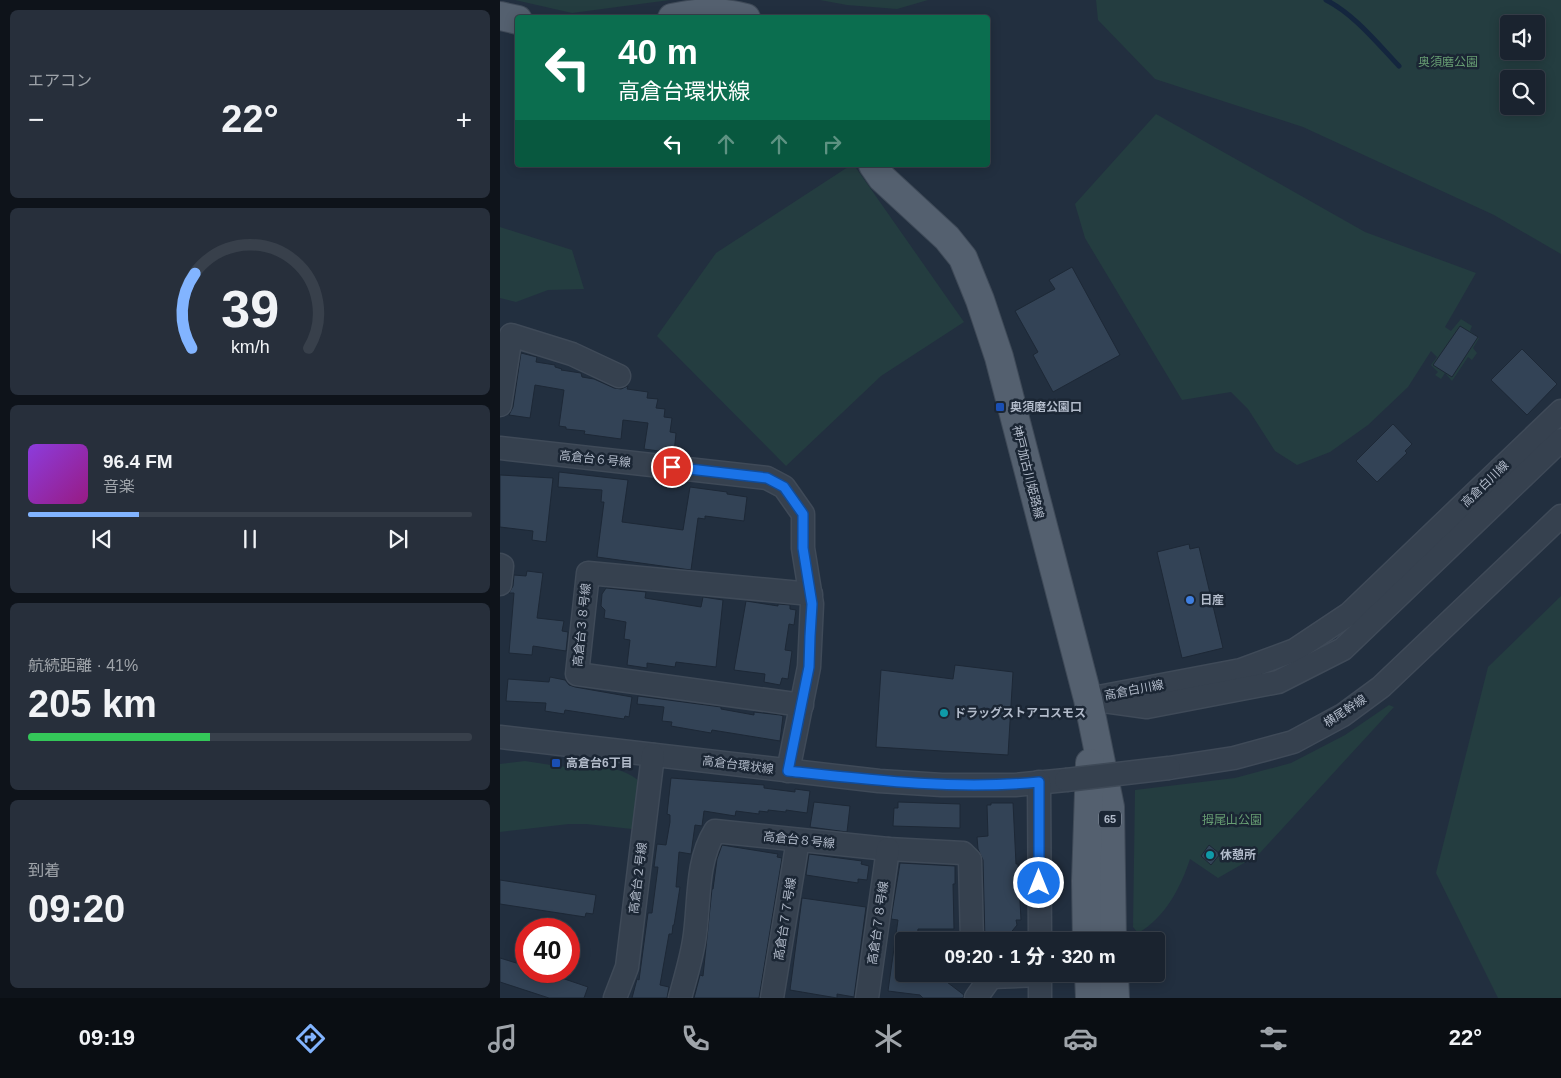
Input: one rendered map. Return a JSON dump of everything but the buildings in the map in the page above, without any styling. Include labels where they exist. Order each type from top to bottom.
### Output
[{"type":"main road","points":[[686,15],[695,13],[726,13],[734,15]]},
{"type":"main road","points":[[500,16],[515,19]]},
{"type":"main road","name":"神戸加古川姫路線","points":[[874,167],[882,178],[952,245],[963,258],[980,300],[999,357],[1088,699],[1110,807],[1112,932]]},
{"type":"main road","name":"神戸加古川姫路線","points":[[1087,932],[1086,881],[1090,760],[1088,699]]},
{"type":"main road","points":[[1089,982],[1090,998]]},
{"type":"main road","points":[[1114,982],[1115,998]]},
{"type":"street","points":[[500,405],[511,335],[572,354],[619,376]]},
{"type":"street","name":"高倉白川線","points":[[1088,699],[1241,670],[1295,650],[1349,614],[1561,412]]},
{"type":"street","name":"高倉白川線","points":[[1088,699],[1147,707],[1278,682],[1343,649],[1561,440]]},
{"type":"street","name":"高倉台６号線","points":[[500,448],[767,478],[784,487],[803,514],[803,548],[812,604],[809,667],[788,771]]},
{"type":"street","name":"横尾幹線","points":[[1066,780],[1234,758],[1293,742],[1343,715],[1381,687],[1561,516]]},
{"type":"street","points":[[500,566],[502,566],[500,584]]},
{"type":"street","name":"高倉台３８号線","points":[[802,706],[577,674],[588,572],[811,594]]},
{"type":"street","name":"高倉台環状線","points":[[500,737],[879,780],[942,784],[1015,785],[1066,780]]},
{"type":"street","name":"高倉台２号線","points":[[615,998],[627,966],[653,755]]},
{"type":"street","points":[[1039,782],[1040,932]]},
{"type":"street","name":"高倉台８号線","points":[[680,998],[694,941],[702,871],[708,843],[715,831],[888,849],[963,853],[970,860],[972,932]]},
{"type":"street","name":"高倉台７７号線","points":[[772,998],[798,840]]},
{"type":"street","name":"高倉台７８号線","points":[[867,998],[888,849]]},
{"type":"street","points":[[976,998],[984,982]]},
{"type":"street","points":[[1040,982],[1040,998]]},
{"type":"green space","points":[[515,0],[670,0],[572,13]]},
{"type":"green space","points":[[820,0],[928,0],[897,9],[847,5]]},
{"type":"green space","name":"奥須磨公園","points":[[1096,0],[1561,0],[1561,254],[1494,215],[1303,127],[1155,79],[1098,20]]},
{"type":"green space","points":[[1156,114],[1365,232],[1476,273],[1445,327],[1451,331],[1461,319],[1472,326],[1470,331],[1479,338],[1473,348],[1477,353],[1472,360],[1468,357],[1452,381],[1445,373],[1441,379],[1435,375],[1438,372],[1431,365],[1437,357],[1431,351],[1408,387],[1368,425],[1330,452],[1297,465],[1275,451],[1248,409],[1231,392],[1182,400],[1085,238],[1075,204]]},
{"type":"green space","points":[[848,167],[855,167],[964,322],[881,376],[786,466],[657,336],[716,253]]},
{"type":"green space","points":[[500,227],[572,250],[584,289],[548,290],[516,302],[500,298]]},
{"type":"green space","points":[[1561,596],[1561,998],[1498,998],[1436,873],[1488,667]]},
{"type":"green space","name":"拇尾山公園","points":[[1389,705],[1394,707],[1258,855],[1218,878],[1190,859],[1171,901],[1148,927],[1137,932],[1133,927],[1135,790],[1235,778],[1291,763],[1345,735]]},
{"type":"green space","points":[[525,761],[564,767],[613,769],[629,774],[638,780],[632,829],[569,824],[500,832],[500,764]]},
{"type":"waterway","points":[[1326,0],[1356,21],[1399,66]]},
{"type":"place","name":"奥須磨公園口","points":[[1000,407]]},
{"type":"place","name":"日産","points":[[1190,600]]},
{"type":"place","name":"ドラッグストアコスモス","points":[[944,713]]},
{"type":"place","name":"高倉台6丁目","points":[[556,763]]},
{"type":"place","name":"休憩所","points":[[1210,855]]},
{"type":"route","points":[[672,467],[767,478],[784,487],[803,514],[803,548],[812,604],[809,667],[788,771],[942,784],[1015,785],[1039,782],[1039,883]]}]
